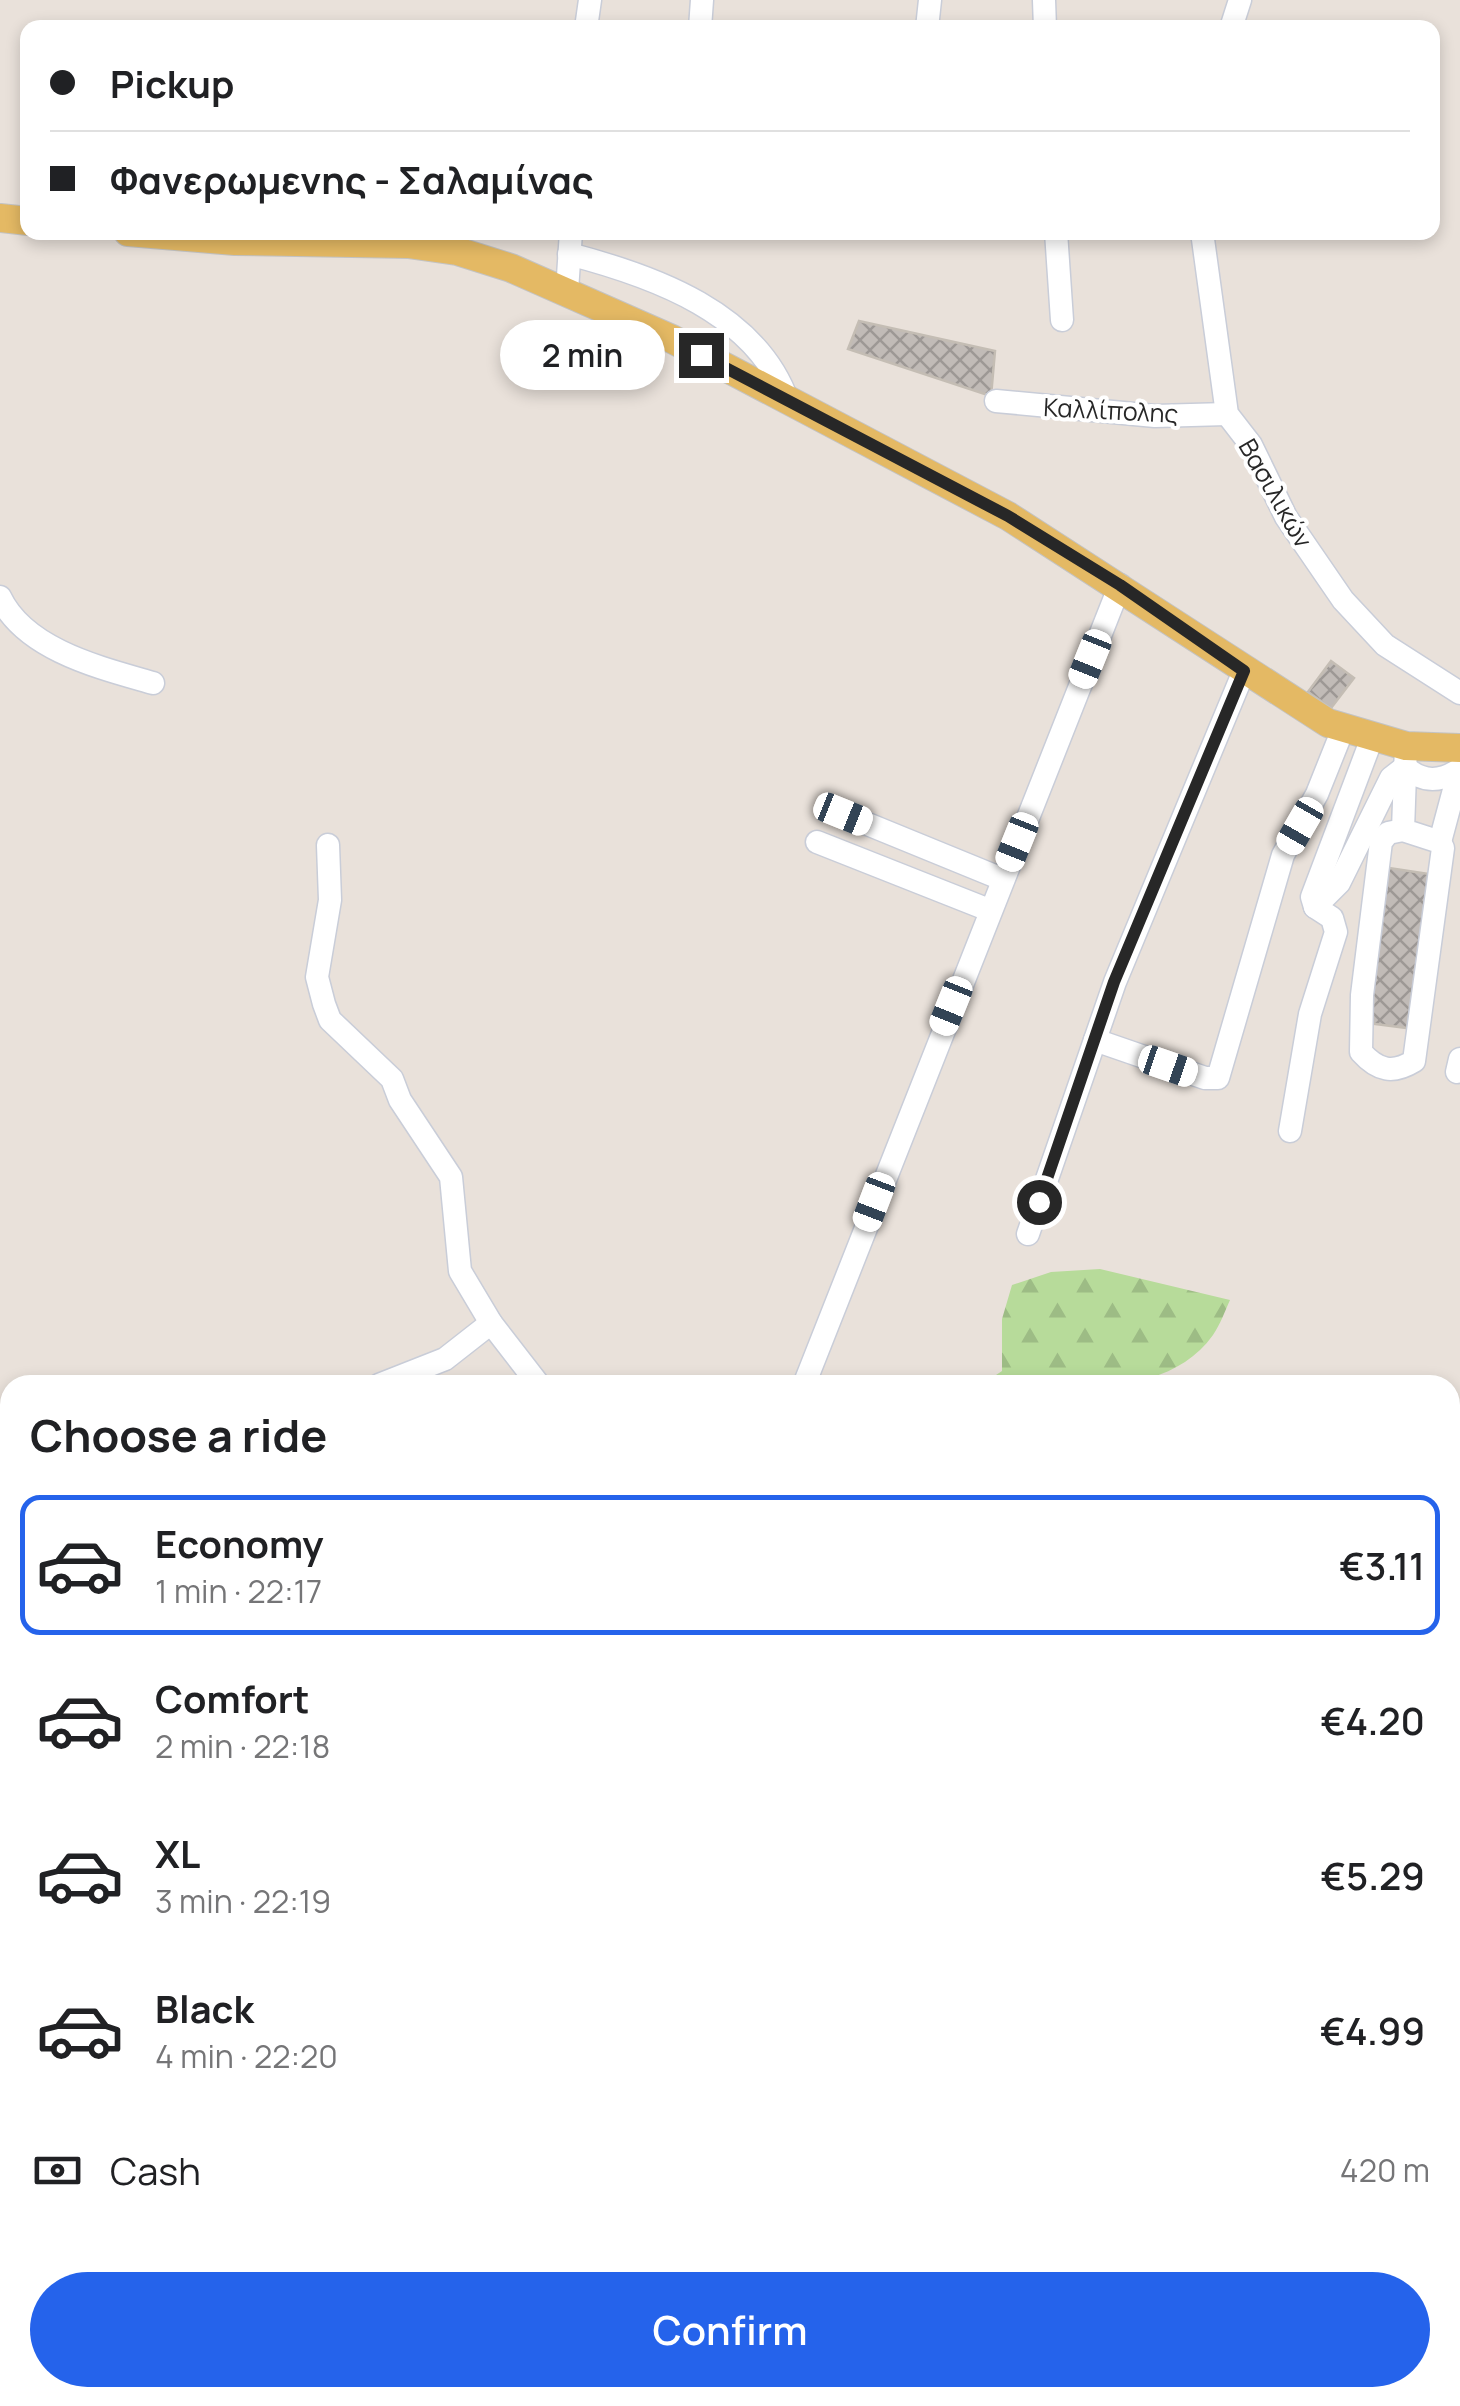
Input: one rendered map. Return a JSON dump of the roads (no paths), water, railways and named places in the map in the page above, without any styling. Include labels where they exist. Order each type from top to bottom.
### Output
[{"type":"main road","points":[[223,240],[408,244],[458,252],[567,291],[672,339],[1008,516],[1120,585],[1244,671],[1342,729],[1372,738],[1406,756],[1460,748]]},
{"type":"street","points":[[1057,240],[1062,320]]},
{"type":"street","name":"Βασιλικών","points":[[1203,240],[1227,414],[1251,445],[1286,517],[1343,600],[1385,644],[1460,693]]},
{"type":"street","points":[[567,291],[570,243],[640,275],[738,328],[776,368],[788,402]]},
{"type":"street","name":"Καλλίπολης","points":[[996,401],[1156,416],[1227,414]]},
{"type":"street","points":[[808,1375],[1120,585]]},
{"type":"street","points":[[0,597],[8,614],[38,639],[115,672],[153,683]]},
{"type":"street","points":[[1028,1234],[1094,1040],[1148,899],[1244,671]]},
{"type":"street","points":[[1094,1040],[1205,1078],[1218,1078],[1283,855],[1317,794],[1342,729]]},
{"type":"street","points":[[1290,1131],[1310,1014],[1336,932],[1332,918],[1315,907],[1312,897],[1372,738]]},
{"type":"street","points":[[1315,907],[1339,883],[1364,840],[1381,793],[1406,756]]},
{"type":"street","points":[[1406,756],[1416,777],[1439,780],[1460,769]]},
{"type":"street","points":[[1404,830],[1406,756]]},
{"type":"street","points":[[1440,842],[1404,830],[1388,834],[1381,842],[1362,995],[1361,1052],[1384,1070],[1400,1069],[1414,1061],[1443,848],[1440,842],[1460,769]]},
{"type":"street","points":[[843,814],[1002,879]]},
{"type":"street","points":[[817,842],[990,910]]},
{"type":"street","points":[[328,845],[330,900],[317,977],[330,1020],[392,1079],[400,1100],[451,1177],[460,1271],[492,1323],[531,1375]]},
{"type":"street","points":[[405,1375],[446,1359],[492,1323]]}]
